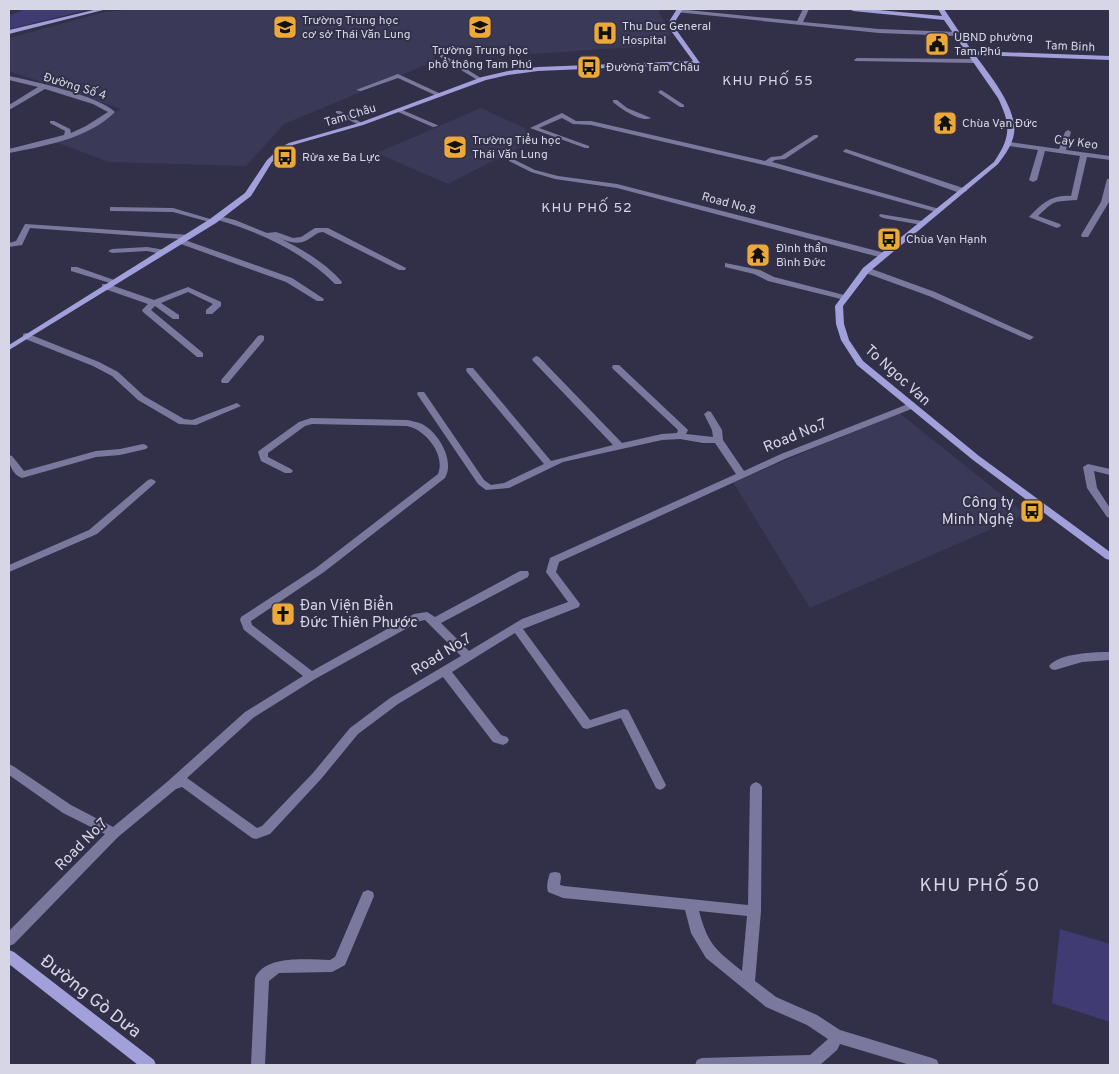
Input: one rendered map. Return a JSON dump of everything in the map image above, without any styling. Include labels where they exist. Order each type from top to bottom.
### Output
[{"type":"street","points":[[9,32],[104,9]]},
{"type":"street","points":[[799,23],[806,9]]},
{"type":"street","points":[[853,9],[946,18]]},
{"type":"street","points":[[941,9],[974,61],[998,94],[1011,125],[1009,144]]},
{"type":"street","points":[[679,10],[880,31],[957,34]]},
{"type":"street","name":"Tam Châu","points":[[9,348],[105,286],[215,219],[248,194],[268,161],[283,148],[400,111],[481,80],[538,69],[696,63],[672,28],[673,20],[679,10]]},
{"type":"street","name":"Tam Binh","points":[[969,53],[1110,58]]},
{"type":"street","points":[[442,56],[481,80]]},
{"type":"street","points":[[857,60],[974,61]]},
{"type":"street","points":[[359,90],[398,76],[439,95]]},
{"type":"street","name":"Đường Số 4","points":[[9,151],[67,136],[88,128],[112,112],[109,108],[86,99],[10,79]]},
{"type":"street","points":[[9,108],[43,87]]},
{"type":"street","points":[[661,92],[682,106]]},
{"type":"street","points":[[615,101],[625,109],[648,118]]},
{"type":"street","points":[[400,111],[435,126]]},
{"type":"street","points":[[338,112],[361,124]]},
{"type":"street","points":[[587,147],[533,128],[562,115],[575,122],[591,123],[767,163],[939,210]]},
{"type":"street","points":[[52,122],[68,130],[67,136]]},
{"type":"street","points":[[1062,152],[1068,132]]},
{"type":"street","points":[[767,163],[773,158],[784,158],[816,136]]},
{"type":"street","name":"Cay Keo","points":[[1009,144],[1110,158]]},
{"type":"street","name":"To Ngoc Van","points":[[1009,144],[996,163],[866,270],[839,306],[840,324],[853,354],[860,363],[976,458],[1109,555]]},
{"type":"street","points":[[1033,180],[1042,149]]},
{"type":"street","points":[[846,151],[963,191]]},
{"type":"street","points":[[1057,226],[1033,217],[1053,198],[1059,196],[1074,198],[1084,154]]},
{"type":"street","name":"Road No.8","points":[[510,160],[533,171],[570,180],[617,186],[882,255]]},
{"type":"street","points":[[1086,235],[1105,202],[1110,181]]},
{"type":"street","points":[[113,209],[174,210],[244,224],[309,259],[338,282]]},
{"type":"street","points":[[883,216],[922,223]]},
{"type":"street","points":[[9,245],[19,242],[28,226],[184,239],[289,280],[320,299]]},
{"type":"street","points":[[266,235],[274,232],[299,241],[320,229],[402,268]]},
{"type":"street","points":[[112,251],[148,249],[162,252]]},
{"type":"street","points":[[728,265],[757,272],[771,279],[845,298]]},
{"type":"street","points":[[74,269],[113,281]]},
{"type":"street","points":[[866,270],[932,294],[1030,337]]},
{"type":"street","points":[[105,286],[162,306],[176,318]]},
{"type":"street","points":[[200,355],[146,310],[154,303],[189,289],[218,304],[209,312]]},
{"type":"street","points":[[26,336],[72,353],[109,371],[141,398],[182,422],[193,423],[237,406]]},
{"type":"street","points":[[225,381],[261,338]]},
{"type":"street","points":[[536,359],[620,446]]},
{"type":"street","points":[[616,367],[683,430],[680,436]]},
{"type":"street","points":[[470,370],[550,465]]},
{"type":"street","points":[[421,394],[481,482],[489,488],[506,486],[560,460],[662,437],[680,436],[703,440],[718,440]]},
{"type":"street","name":"Road No.7","points":[[9,940],[114,833],[172,784],[184,782],[256,834],[266,830],[354,731],[394,701],[517,628],[575,604],[551,572],[554,560],[742,475],[911,406]]},
{"type":"street","points":[[708,414],[718,430],[718,440],[742,475]]},
{"type":"street","points":[[288,471],[264,459],[263,452],[302,424],[311,421],[408,423],[419,426],[425,430],[443,456],[446,465],[442,476],[372,531],[320,570],[245,620],[248,627],[311,676]]},
{"type":"street","points":[[9,458],[22,475],[96,454],[120,452],[143,447]]},
{"type":"street","points":[[1110,472],[1088,467],[1092,488],[1110,515]]},
{"type":"street","points":[[9,569],[94,532],[151,482]]},
{"type":"street","points":[[434,622],[524,574]]},
{"type":"street","points":[[172,784],[249,715],[311,676],[418,617],[427,616],[468,656]]},
{"type":"street","points":[[517,628],[587,725],[624,714],[660,785]]},
{"type":"street","points":[[1055,666],[1066,661],[1096,655],[1110,656]]},
{"type":"street","points":[[445,671],[497,739],[503,740]]},
{"type":"street","points":[[9,769],[67,809],[114,833]]},
{"type":"street","points":[[748,984],[754,911],[756,787]]},
{"type":"street","points":[[555,878],[553,888],[564,892],[754,911]]},
{"type":"street","points":[[258,1065],[262,978],[277,967],[332,966],[340,961],[368,896]]},
{"type":"street","points":[[691,906],[698,932],[711,954],[771,1002],[812,1020],[836,1036],[932,1065]]},
{"type":"street","name":"Đường Gò Dưa","points":[[9,956],[149,1065]]},
{"type":"street","points":[[702,1065],[813,1064],[832,1045],[836,1036]]},
{"type":"shaded area","points":[[25,9],[91,9],[9,29],[9,16]]},
{"type":"shaded area","points":[[135,9],[660,9],[659,12],[671,35],[644,36],[648,46],[488,57],[488,51],[433,53],[435,61],[284,124],[246,166],[109,162],[58,143],[121,109],[9,71],[9,38],[105,12]]},
{"type":"shaded area","name":"Trường Tiểu học Thái Văn Lung","points":[[481,108],[524,128],[532,141],[448,184],[377,153]]},
{"type":"shaded area","points":[[899,413],[1026,514],[810,608],[733,482]]},
{"type":"shaded area","points":[[1060,929],[1110,944],[1110,1022],[1052,1003]]},
{"type":"place","name":"Trường Trung học cơ sở Thái Văn Lung","points":[[285,27]]},
{"type":"place","name":"Trường Trung học phổ thông Tam Phú","points":[[480,27]]},
{"type":"place","name":"Thu Duc General Hospital","points":[[605,33]]},
{"type":"place","name":"UBND phường Tam Phú","points":[[937,44]]},
{"type":"place","name":"Đường Tam Châu","points":[[589,67]]},
{"type":"place","name":"Chùa Vạn Đức","points":[[945,123]]},
{"type":"place","name":"Trường Tiểu học Thái Văn Lung","points":[[455,147]]},
{"type":"place","name":"Rửa xe Ba Lực","points":[[285,157]]},
{"type":"place","name":"Chùa Vạn Hạnh","points":[[889,239]]},
{"type":"place","name":"Đình thần Bình Đức","points":[[758,255]]},
{"type":"place","name":"Công ty Minh Nghệ","points":[[1032,511]]},
{"type":"place","name":"Đan Viện Biển Đức Thiên Phước","points":[[283,614]]},
{"type":"district","name":"KHU PHỐ 55","points":[[768,80]]},
{"type":"district","name":"KHU PHỐ 52","points":[[587,207]]},
{"type":"district","name":"KHU PHỐ 50","points":[[980,884]]}]
